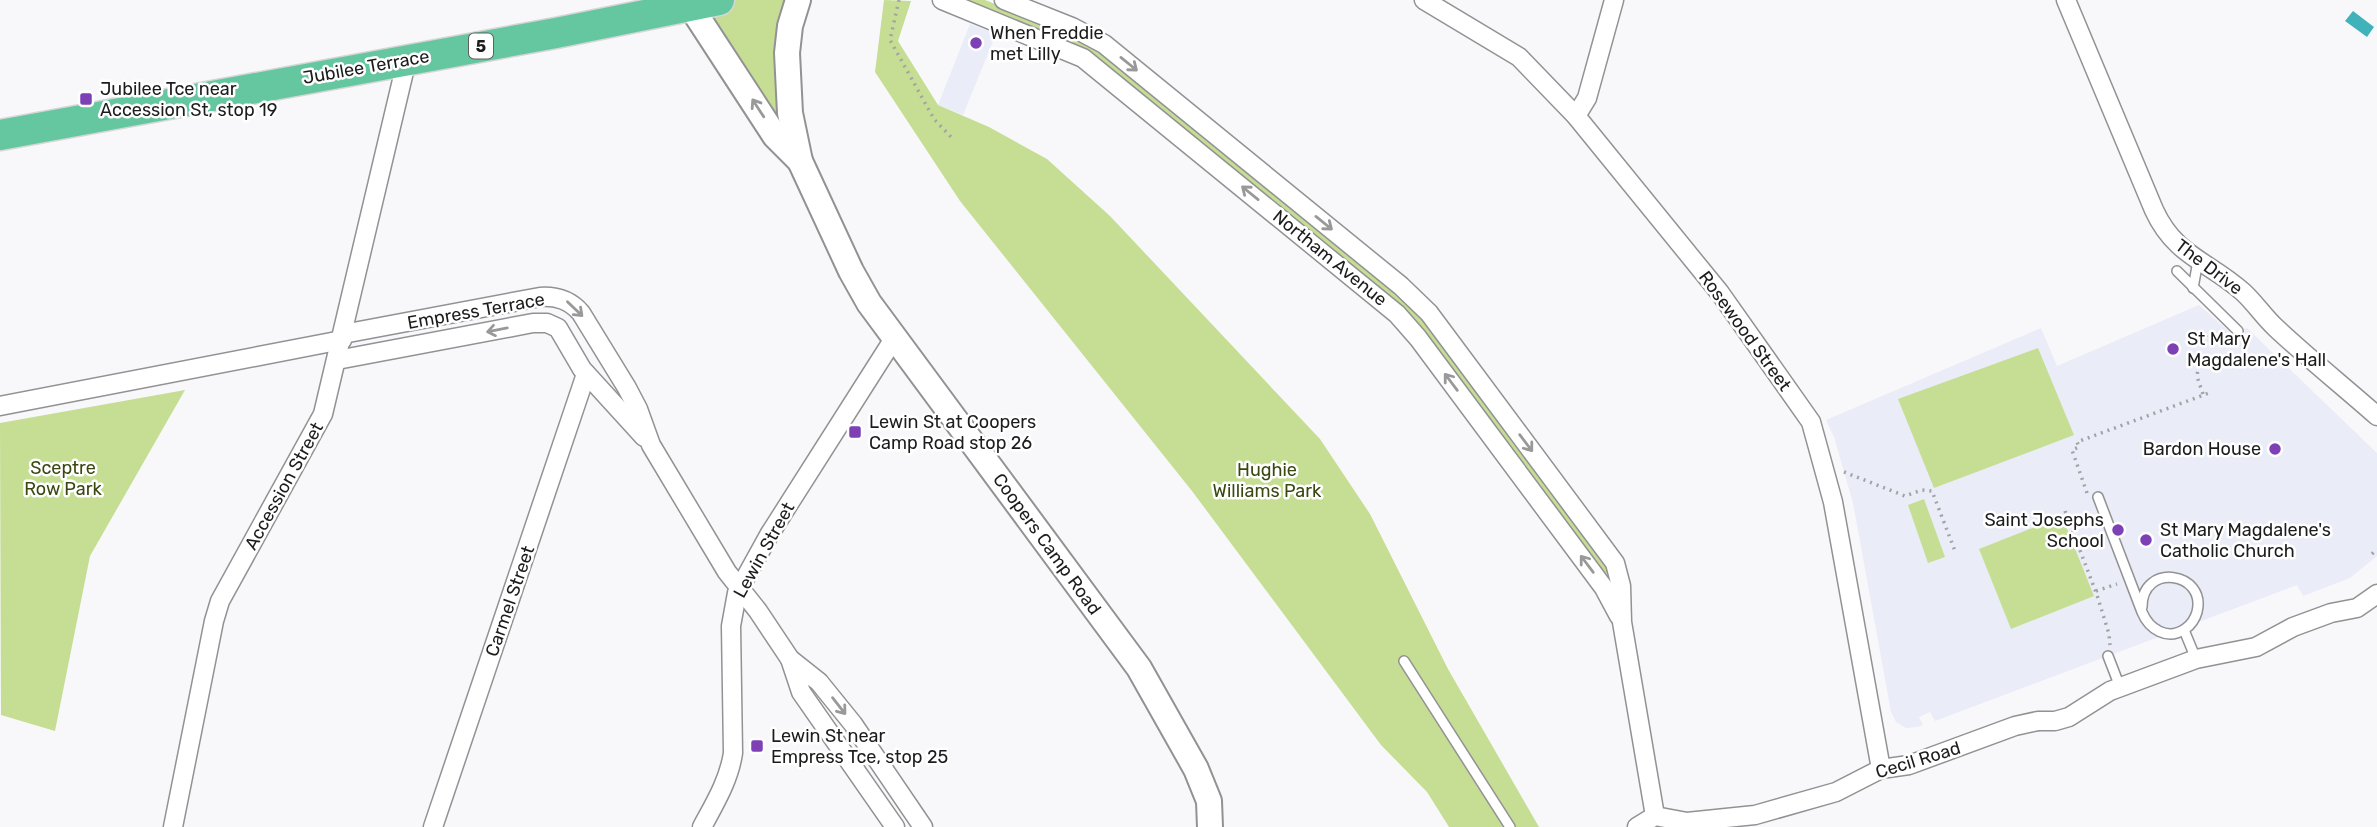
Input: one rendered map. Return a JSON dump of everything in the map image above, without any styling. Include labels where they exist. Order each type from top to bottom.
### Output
[{"type":"highway","name":"Jubilee Terrace","points":[[0,135],[407,60],[688,4]]},
{"type":"main road","name":"Coopers Camp Road","points":[[798,0],[790,26],[787,52],[790,113],[800,161],[859,288],[1139,668],[1196,769],[1209,801],[1210,827]]},
{"type":"main road","name":"Coopers Camp Road","points":[[688,4],[775,136],[800,161]]},
{"type":"street","name":"Northam Avenue","points":[[942,0],[1083,58],[1397,314],[1418,338],[1604,588],[1622,622]]},
{"type":"street","name":"Northam Avenue","points":[[1004,0],[1072,27],[1104,44],[1421,304],[1615,563],[1621,586],[1622,622],[1656,816]]},
{"type":"street","name":"Rosewood Street","points":[[1424,0],[1519,57],[1576,117],[1720,293],[1811,422],[1833,502],[1881,769]]},
{"type":"street","points":[[1576,117],[1587,97],[1614,0]]},
{"type":"street","name":"The Drive","points":[[2066,0],[2157,217],[2175,243],[2244,294],[2280,332],[2377,416]]},
{"type":"street","name":"Accession Street","points":[[173,827],[220,601],[319,425],[337,360],[407,60]]},
{"type":"street","name":"Empress Terrace","points":[[0,406],[540,297],[566,300],[581,313],[627,388],[651,444],[727,572],[790,659],[801,692],[895,827]]},
{"type":"street","name":"Empress Terrace","points":[[337,360],[540,322],[558,327],[586,374],[651,444]]},
{"type":"street","name":"Lewin Street","points":[[702,827],[724,787],[732,761],[734,735],[731,626],[739,587],[895,337]]},
{"type":"street","name":"Carmel Street","points":[[433,827],[586,374]]},
{"type":"street","name":"Cecil Road","points":[[2196,659],[2224,644],[2255,638],[2280,621],[2350,600],[2377,583]]},
{"type":"street","name":"Cecil Road","points":[[1656,816],[1687,822],[1755,815],[1836,792],[1881,769],[1909,765],[2015,726],[2069,718],[2114,684],[2196,659],[2256,647],[2293,627],[2331,613],[2357,608],[2377,594]]},
{"type":"street","name":"Empress Terrace","points":[[790,659],[814,677],[830,695],[923,827]]},
{"type":"street","points":[[1637,827],[1656,816]]},
{"type":"lane","points":[[2193,288],[2197,261]]},
{"type":"lane","points":[[2177,271],[2238,331]]},
{"type":"lane","points":[[2098,497],[2145,620],[2159,632],[2176,633],[2184,630],[2197,615],[2198,606],[2192,587],[2176,577],[2157,579],[2144,593],[2141,607]]},
{"type":"lane","points":[[2184,630],[2196,659]]},
{"type":"lane","points":[[2108,656],[2114,684]]},
{"type":"lane","points":[[1404,662],[1510,827]]},
{"type":"path","points":[[899,0],[890,40],[934,118],[951,137]]},
{"type":"path","points":[[2199,339],[2209,334]]},
{"type":"path","points":[[2203,394],[2196,374],[2206,357]]},
{"type":"path","points":[[2118,426],[2209,393]]},
{"type":"path","points":[[1844,472],[1905,496],[1922,490],[1932,491],[1955,551]]},
{"type":"path","points":[[2065,511],[2096,591],[2110,645],[2120,670],[2114,684]]},
{"type":"path","points":[[2372,554],[2377,549]]},
{"type":"path","points":[[2096,591],[2117,584]]},
{"type":"shaded area","points":[[970,24],[996,34],[963,115],[938,105]]},
{"type":"shaded area","name":"Saint Josephs School","points":[[2199,305],[2231,333],[2247,328],[2377,453],[2377,556],[2350,578],[2303,596],[2297,585],[1935,721],[1930,712],[1919,717],[1923,725],[1917,727],[1906,728],[1896,722],[1891,712],[1853,503],[1834,437],[1826,420],[2041,328],[2057,366]]},
{"type":"green space","points":[[732,0],[789,0],[778,50],[776,119],[713,21],[713,14]]},
{"type":"green space","name":"Hughie Williams Park","points":[[884,0],[911,1],[898,41],[938,105],[989,127],[1047,159],[1110,216],[1320,439],[1370,514],[1448,669],[1539,827],[1449,827],[1427,792],[1381,745],[1192,491],[960,201],[875,72]]},
{"type":"green space","points":[[958,0],[985,0],[1091,44],[1416,309],[1609,567],[1610,572],[1603,574],[1423,333],[1108,68]]},
{"type":"green space","points":[[2038,348],[2074,435],[1934,488],[1898,399]]},
{"type":"green space","name":"Sceptre Row Park","points":[[185,390],[90,556],[55,731],[1,715],[0,423]]},
{"type":"green space","points":[[1924,499],[1945,557],[1928,563],[1908,505]]},
{"type":"green space","points":[[2062,516],[2094,596],[2011,629],[1979,549]]},
{"type":"water","points":[[2353,11],[2374,27],[2367,37],[2345,21]]},
{"type":"place","name":"When Freddie met Lilly","points":[[976,43]]},
{"type":"place","name":"Jubilee Tce near Accession St, stop 19","points":[[86,99]]},
{"type":"place","name":"St Mary Magdalene's Hall","points":[[2173,349]]},
{"type":"place","name":"Lewin St at Coopers Camp Road stop 26","points":[[855,432]]},
{"type":"place","name":"Bardon House","points":[[2275,449]]},
{"type":"place","name":"Saint Josephs School","points":[[2118,530]]},
{"type":"place","name":"St Mary Magdalene's Catholic Church","points":[[2146,540]]},
{"type":"place","name":"Lewin St near Empress Tce, stop 25","points":[[757,746]]}]
